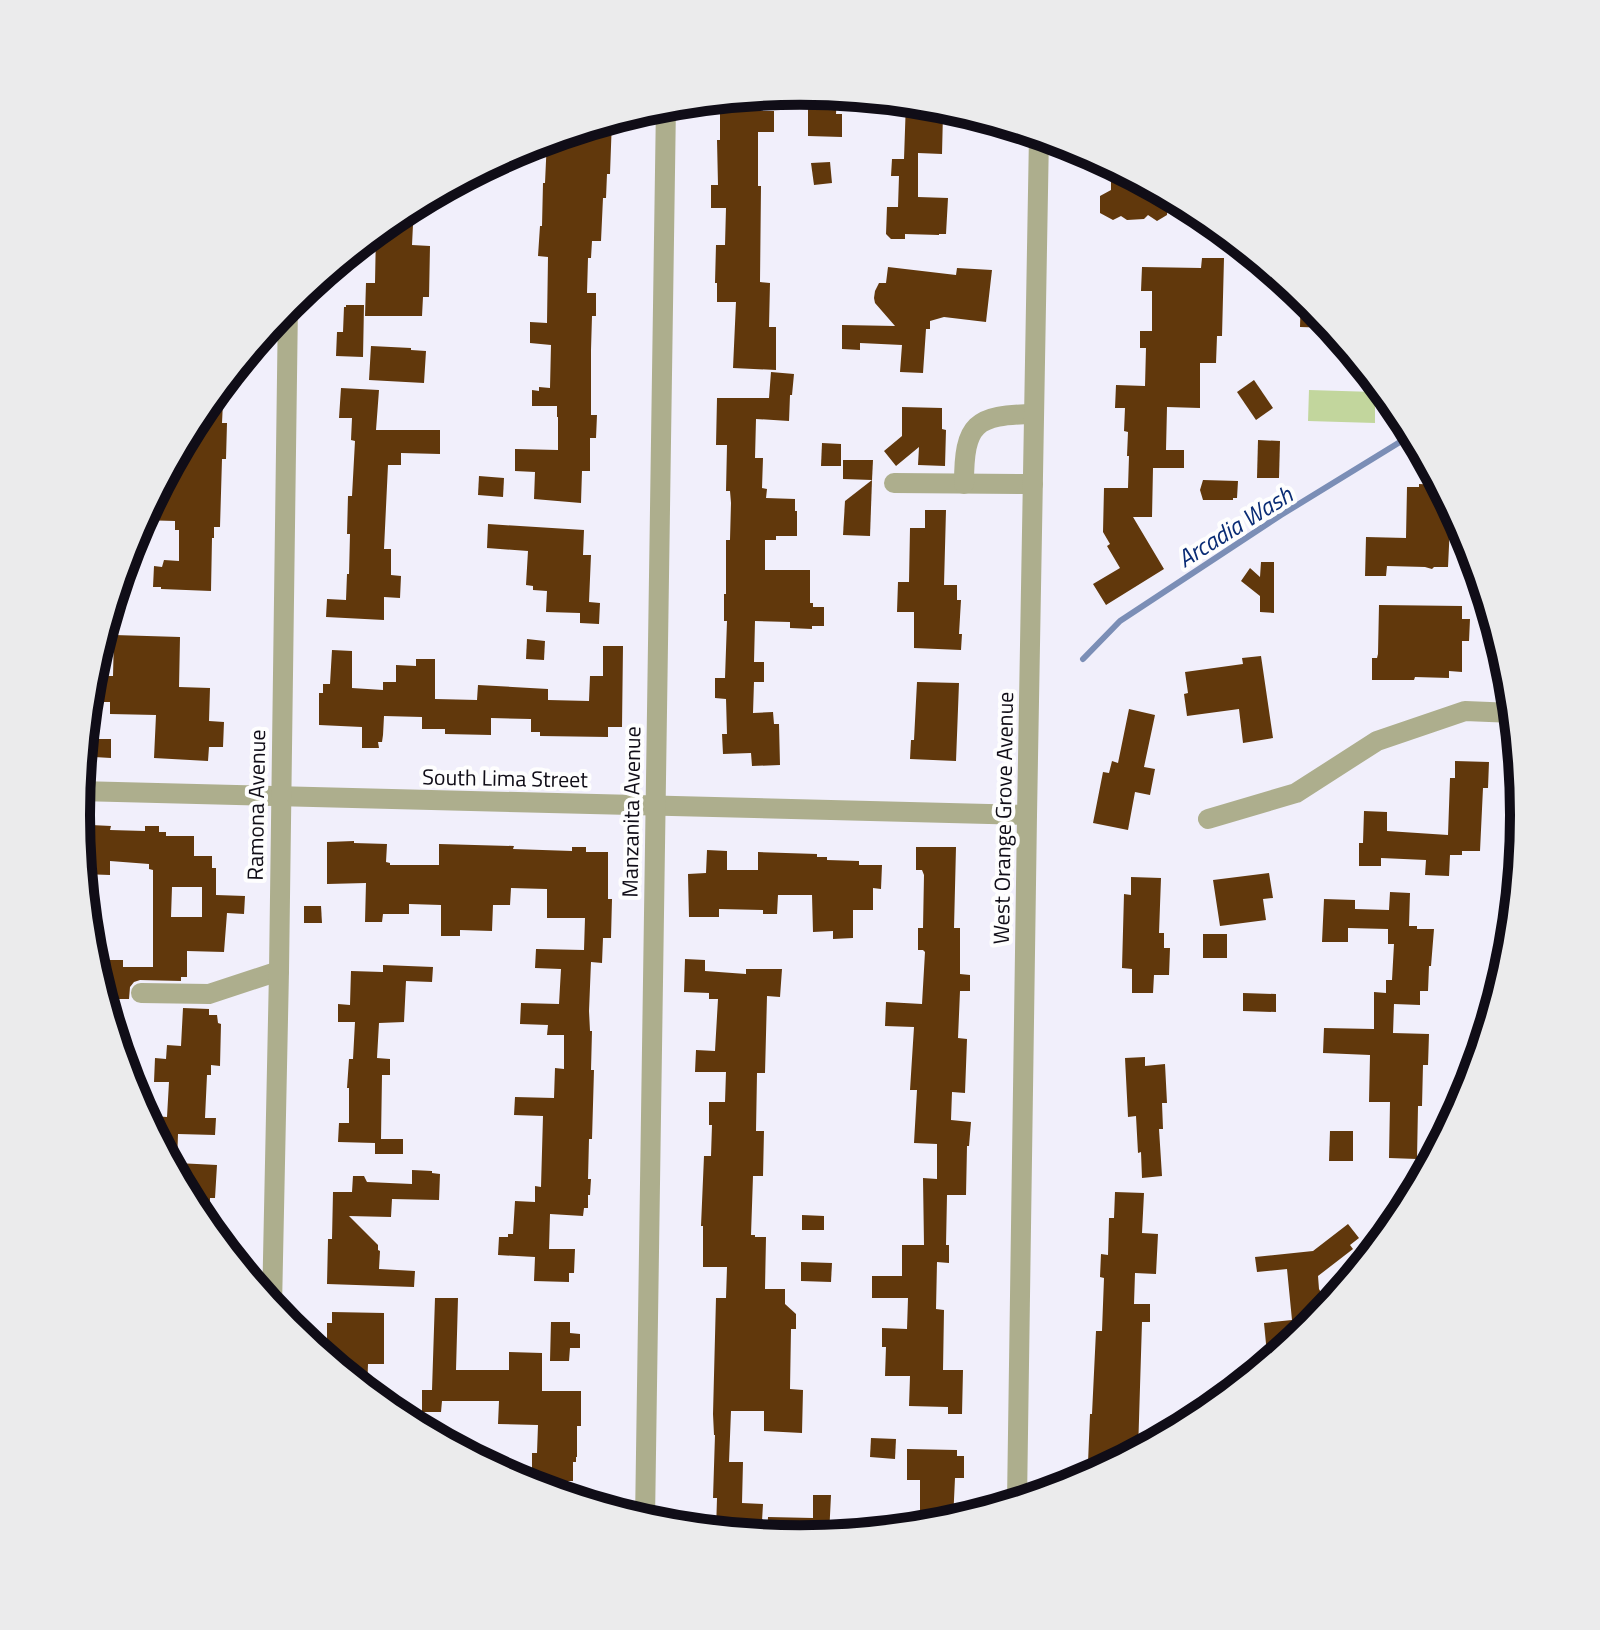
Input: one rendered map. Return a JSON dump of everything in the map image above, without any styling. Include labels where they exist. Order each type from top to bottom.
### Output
[{"type":"street","name":"Manzanita Avenue","points":[[645,1507],[666,118]]},
{"type":"street","name":"West Orange Grove Avenue","points":[[1017,1490],[1039,147]]},
{"type":"street","name":"Ramona Avenue","points":[[272,1290],[288,324]]},
{"type":"street","points":[[964,484],[964,456],[970,435],[981,421],[995,416],[1034,414]]},
{"type":"street","points":[[894,483],[1033,484]]},
{"type":"street","points":[[1208,819],[1296,793],[1377,741],[1465,711],[1502,713]]},
{"type":"street","name":"South Lima Street","points":[[91,791],[1027,815]]},
{"type":"street","points":[[141,993],[209,994],[279,971]]},
{"type":"green space","points":[[1309,390],[1369,392],[1375,400],[1375,423],[1308,421]]},
{"type":"building","points":[[808,105],[836,107],[836,114],[842,114],[842,137],[808,136]]},
{"type":"building","points":[[759,107],[759,111],[774,111],[774,132],[758,132],[758,186],[761,186],[760,282],[770,283],[769,327],[776,327],[776,370],[733,368],[736,302],[717,302],[715,283],[716,245],[725,245],[726,208],[711,208],[711,185],[718,185],[717,140],[720,140],[720,110]]},
{"type":"building","points":[[906,113],[943,120],[942,154],[918,153],[918,197],[948,198],[946,234],[905,234],[905,239],[891,239],[886,234],[887,207],[898,207],[899,176],[891,176],[892,159],[904,159]]},
{"type":"building","points":[[612,130],[610,174],[607,174],[606,198],[603,198],[601,241],[592,241],[591,258],[588,258],[587,293],[596,293],[596,316],[592,316],[591,415],[597,415],[596,438],[590,438],[590,471],[582,471],[581,503],[534,499],[535,472],[515,471],[515,449],[558,450],[557,406],[532,406],[532,390],[550,388],[551,345],[530,343],[530,322],[547,323],[548,257],[538,256],[546,152]]},
{"type":"building","points":[[830,162],[832,183],[814,185],[811,163]]},
{"type":"building","points":[[1111,177],[1168,208],[1167,215],[1157,221],[1148,215],[1144,219],[1127,220],[1121,216],[1113,220],[1100,213],[1100,196],[1111,190]]},
{"type":"building","points":[[413,220],[412,245],[430,246],[429,297],[423,297],[422,316],[365,316],[366,283],[375,283],[376,247]]},
{"type":"building","points":[[1202,258],[1224,258],[1222,336],[1217,336],[1216,363],[1200,363],[1200,408],[1167,407],[1166,450],[1184,450],[1184,468],[1153,468],[1152,517],[1133,517],[1164,569],[1106,605],[1093,584],[1120,568],[1103,532],[1104,488],[1128,488],[1128,432],[1124,431],[1125,408],[1115,408],[1116,385],[1145,386],[1146,348],[1140,348],[1140,331],[1152,331],[1152,291],[1141,291],[1142,267],[1201,268]]},
{"type":"building","points":[[888,267],[956,275],[957,268],[992,270],[986,322],[944,317],[930,321],[930,329],[926,329],[923,373],[900,372],[902,345],[860,343],[860,350],[842,349],[842,325],[895,326],[874,298],[879,283],[886,283]]},
{"type":"building","points":[[346,305],[364,305],[363,357],[336,356],[337,332],[343,332]]},
{"type":"building","points":[[1300,312],[1316,327],[1300,327]]},
{"type":"building","points":[[371,346],[426,351],[424,383],[369,380]]},
{"type":"building","points":[[771,372],[794,374],[789,421],[756,419],[755,458],[763,458],[762,488],[767,489],[766,498],[795,499],[797,536],[776,536],[776,540],[765,540],[765,570],[810,570],[810,603],[813,607],[824,607],[824,626],[790,628],[790,622],[755,621],[754,662],[764,662],[764,682],[754,682],[753,713],[773,712],[774,724],[779,724],[780,765],[752,766],[751,753],[723,754],[722,734],[727,734],[726,699],[715,698],[715,678],[725,678],[727,621],[724,621],[724,594],[731,503],[730,491],[726,491],[727,445],[716,445],[717,398],[769,398]]},
{"type":"building","points":[[1254,380],[1273,408],[1256,420],[1237,392]]},
{"type":"building","points":[[341,388],[379,390],[376,430],[440,430],[440,454],[401,453],[401,465],[388,465],[384,549],[391,549],[391,575],[401,576],[400,598],[384,597],[384,620],[326,617],[327,599],[346,600],[349,574],[348,496],[352,496],[355,441],[351,440],[352,418],[339,418]]},
{"type":"building","points":[[223,403],[222,423],[227,423],[226,459],[222,459],[220,527],[214,527],[212,538],[211,591],[153,587],[154,566],[162,567],[164,560],[179,561],[179,530],[175,530],[175,521],[154,520],[185,460]]},
{"type":"building","points":[[902,407],[942,408],[942,429],[946,430],[945,466],[918,465],[919,447],[896,466],[884,451],[902,436]]},
{"type":"building","points":[[1258,440],[1280,441],[1279,478],[1257,478]]},
{"type":"building","points":[[822,443],[841,444],[841,466],[821,466]]},
{"type":"building","points":[[843,460],[873,460],[872,480],[843,479]]},
{"type":"building","points":[[479,476],[504,478],[503,497],[478,495]]},
{"type":"building","points":[[872,480],[870,536],[843,535],[845,501]]},
{"type":"building","points":[[1203,480],[1238,481],[1237,498],[1203,500],[1200,490]]},
{"type":"building","points":[[1419,484],[1428,484],[1450,529],[1448,567],[1387,566],[1386,576],[1365,576],[1366,537],[1406,538],[1407,487],[1419,487]]},
{"type":"building","points":[[925,510],[946,510],[944,585],[957,585],[957,600],[961,600],[961,650],[914,648],[914,612],[897,612],[898,582],[909,582],[910,528],[925,528]]},
{"type":"building","points":[[488,524],[584,530],[583,555],[591,555],[589,602],[600,603],[599,624],[580,623],[580,613],[546,612],[547,591],[533,590],[533,586],[526,585],[528,551],[487,548]]},
{"type":"building","points":[[1261,562],[1274,562],[1274,613],[1260,612],[1260,596],[1241,581],[1250,568],[1260,577]]},
{"type":"building","points":[[1379,605],[1462,606],[1462,619],[1470,619],[1469,641],[1462,641],[1462,672],[1449,671],[1449,678],[1372,680],[1372,658],[1377,658],[1378,654]]},
{"type":"building","points":[[114,635],[180,637],[179,687],[210,688],[209,721],[224,722],[223,747],[209,747],[208,761],[154,758],[156,715],[110,714],[110,702],[99,702],[104,676],[113,676]]},
{"type":"building","points":[[527,639],[545,641],[544,660],[526,659]]},
{"type":"building","points":[[603,646],[623,646],[622,727],[608,727],[608,737],[540,736],[540,732],[531,732],[531,719],[491,718],[491,735],[445,734],[445,729],[422,729],[422,717],[384,716],[379,748],[362,748],[362,727],[319,725],[319,693],[323,693],[323,684],[330,684],[332,650],[352,651],[352,688],[383,690],[383,682],[396,682],[396,665],[416,666],[416,659],[435,659],[435,699],[477,700],[478,685],[548,689],[548,700],[589,701],[590,676],[603,676]]},
{"type":"building","points":[[1261,656],[1273,738],[1243,743],[1239,709],[1187,716],[1185,672],[1243,664],[1242,658]]},
{"type":"building","points":[[917,682],[959,683],[956,761],[910,759]]},
{"type":"building","points":[[1129,709],[1155,715],[1144,767],[1155,769],[1150,795],[1135,792],[1128,830],[1093,823],[1103,772],[1109,773],[1112,761],[1118,763]]},
{"type":"building","points":[[95,739],[111,739],[111,758],[94,757]]},
{"type":"building","points":[[1455,761],[1489,762],[1488,788],[1483,788],[1480,851],[1450,855],[1449,876],[1425,875],[1426,860],[1381,858],[1381,866],[1359,866],[1364,811],[1387,812],[1387,831],[1448,835],[1450,778],[1455,778]]},
{"type":"building","points":[[91,825],[111,826],[110,830],[145,831],[145,826],[159,826],[159,832],[166,832],[166,836],[194,836],[194,856],[212,856],[212,868],[216,868],[216,895],[245,896],[244,914],[227,913],[224,952],[187,951],[187,977],[181,977],[181,981],[140,980],[130,987],[129,999],[114,999],[107,960],[123,960],[123,967],[153,967],[153,870],[149,869],[149,864],[110,861],[110,875],[93,874]],"holes":[[[172,887],[202,887],[202,917],[171,917]]]},
{"type":"building","points":[[327,842],[387,844],[386,862],[390,865],[439,865],[439,844],[572,851],[572,847],[586,847],[586,852],[608,852],[611,938],[603,938],[602,963],[591,962],[589,1011],[591,1070],[594,1070],[588,1208],[584,1208],[583,1216],[550,1214],[549,1249],[575,1249],[574,1273],[569,1273],[569,1282],[534,1281],[535,1257],[498,1255],[499,1237],[513,1234],[515,1201],[535,1202],[535,1186],[541,1187],[543,1116],[514,1115],[515,1097],[554,1098],[555,1068],[564,1069],[564,1035],[547,1035],[548,1025],[520,1024],[521,1003],[559,1004],[561,969],[535,968],[536,949],[584,950],[585,918],[547,918],[547,889],[511,888],[510,905],[493,905],[492,931],[460,930],[460,936],[441,936],[441,905],[409,904],[409,914],[383,914],[382,922],[365,922],[366,883],[327,884]]},
{"type":"building","points":[[916,847],[956,847],[954,928],[960,928],[960,974],[970,975],[970,991],[960,991],[958,1038],[967,1039],[965,1093],[952,1092],[951,1120],[971,1122],[966,1195],[947,1195],[946,1245],[949,1245],[949,1263],[937,1262],[936,1309],[944,1310],[943,1370],[963,1370],[962,1414],[948,1414],[948,1407],[909,1406],[910,1376],[885,1376],[886,1347],[882,1347],[882,1328],[907,1329],[908,1298],[872,1298],[872,1276],[902,1276],[902,1245],[924,1245],[923,1178],[937,1179],[937,1144],[914,1143],[917,1090],[910,1090],[914,1027],[885,1026],[886,1002],[922,1004],[925,952],[918,950],[918,928],[923,928],[924,875],[922,870],[916,870]]},
{"type":"building","points":[[707,850],[727,851],[727,870],[758,870],[758,852],[817,854],[817,857],[827,857],[827,860],[882,865],[881,889],[873,888],[873,910],[853,910],[853,938],[833,939],[833,931],[813,932],[812,895],[778,895],[777,914],[763,914],[763,910],[719,909],[719,917],[689,917],[688,874],[706,873]]},
{"type":"building","points":[[1269,873],[1273,898],[1263,899],[1266,920],[1220,926],[1213,880]]},
{"type":"building","points":[[1131,877],[1161,878],[1159,933],[1164,933],[1164,948],[1170,948],[1169,975],[1154,975],[1153,993],[1132,993],[1132,969],[1122,968],[1124,894],[1131,895]]},
{"type":"building","points":[[1390,892],[1410,893],[1409,926],[1434,929],[1428,991],[1420,991],[1420,1005],[1394,1004],[1393,1033],[1429,1034],[1428,1065],[1423,1065],[1422,1106],[1418,1106],[1417,1159],[1389,1158],[1390,1102],[1369,1102],[1370,1055],[1323,1053],[1324,1028],[1374,1029],[1374,992],[1386,993],[1386,980],[1392,980],[1394,944],[1388,944],[1388,929],[1348,928],[1348,942],[1322,942],[1324,899],[1355,900],[1355,909],[1389,910]]},
{"type":"building","points":[[304,906],[321,906],[322,923],[304,923]]},
{"type":"building","points":[[1203,934],[1227,934],[1227,958],[1203,958]]},
{"type":"building","points":[[685,959],[705,960],[705,971],[746,974],[746,969],[782,969],[780,997],[767,996],[765,1073],[757,1073],[756,1131],[764,1131],[763,1176],[753,1176],[751,1235],[766,1237],[765,1289],[785,1289],[785,1304],[796,1314],[796,1329],[791,1329],[790,1389],[803,1390],[802,1433],[764,1431],[764,1411],[731,1411],[729,1462],[743,1462],[742,1503],[763,1504],[762,1521],[716,1520],[717,1498],[713,1498],[716,1298],[726,1298],[727,1267],[703,1267],[701,1226],[704,1156],[711,1156],[709,1102],[725,1102],[726,1072],[695,1072],[696,1050],[715,1051],[718,999],[709,999],[709,993],[684,992]]},
{"type":"building","points":[[383,965],[433,967],[432,982],[406,981],[404,1022],[379,1023],[377,1058],[390,1059],[390,1075],[382,1075],[381,1139],[403,1139],[403,1154],[375,1154],[375,1143],[338,1142],[339,1123],[349,1123],[347,1088],[349,1059],[353,1059],[355,1022],[338,1022],[338,1004],[350,1005],[351,971],[383,972]]},
{"type":"building","points":[[1243,993],[1276,994],[1276,1012],[1243,1011]]},
{"type":"building","points":[[183,1008],[209,1009],[209,1015],[217,1015],[221,1024],[220,1066],[211,1065],[211,1075],[207,1075],[205,1118],[216,1118],[215,1135],[178,1134],[177,1156],[157,1116],[167,1117],[169,1082],[154,1082],[155,1058],[166,1059],[167,1045],[181,1046]]},
{"type":"building","points":[[1145,1057],[1145,1066],[1165,1064],[1167,1103],[1162,1103],[1163,1129],[1159,1129],[1162,1176],[1142,1178],[1136,1116],[1128,1117],[1125,1058]]},
{"type":"building","points":[[1330,1131],[1353,1131],[1353,1161],[1329,1161]]},
{"type":"building","points":[[181,1163],[217,1165],[215,1198],[210,1198],[210,1209]]},
{"type":"building","points":[[412,1170],[440,1174],[439,1200],[392,1199],[391,1217],[349,1216],[378,1245],[379,1269],[415,1271],[414,1287],[327,1284],[333,1192],[352,1192],[353,1176],[364,1176],[367,1182],[412,1184]]},
{"type":"building","points":[[1115,1192],[1144,1193],[1142,1233],[1158,1234],[1156,1274],[1135,1273],[1134,1304],[1150,1304],[1150,1322],[1142,1322],[1138,1439],[1088,1464],[1096,1331],[1102,1331],[1104,1278],[1100,1277],[1101,1254],[1108,1255],[1109,1218],[1114,1218]]},
{"type":"building","points":[[802,1215],[824,1216],[824,1230],[802,1230]]},
{"type":"building","points":[[1348,1224],[1359,1238],[1350,1245],[1353,1249],[1318,1276],[1322,1295],[1267,1350],[1264,1323],[1292,1320],[1287,1269],[1257,1272],[1255,1257],[1313,1251]]},
{"type":"building","points":[[801,1262],[832,1263],[831,1282],[801,1281]]},
{"type":"building","points":[[435,1298],[458,1298],[456,1370],[509,1370],[509,1352],[542,1353],[542,1391],[581,1391],[581,1426],[577,1426],[573,1481],[556,1481],[532,1472],[532,1453],[537,1453],[538,1425],[498,1424],[499,1401],[442,1401],[441,1412],[422,1412],[422,1390],[432,1390]]},
{"type":"building","points":[[332,1312],[384,1313],[384,1364],[368,1364],[368,1378],[327,1344],[327,1323],[332,1323]]},
{"type":"building","points":[[551,1322],[570,1322],[570,1333],[580,1334],[580,1348],[570,1348],[569,1361],[550,1361]]},
{"type":"building","points":[[871,1438],[896,1439],[895,1459],[870,1457]]},
{"type":"building","points":[[907,1449],[957,1450],[957,1456],[964,1456],[964,1478],[955,1478],[954,1508],[920,1514],[920,1480],[907,1480]]},
{"type":"building","points":[[813,1495],[831,1495],[830,1524],[768,1524],[768,1517],[813,1518]]},
{"type":"waterway","name":"Arcadia Wash","points":[[1083,659],[1120,621],[1281,515],[1402,440]]}]
